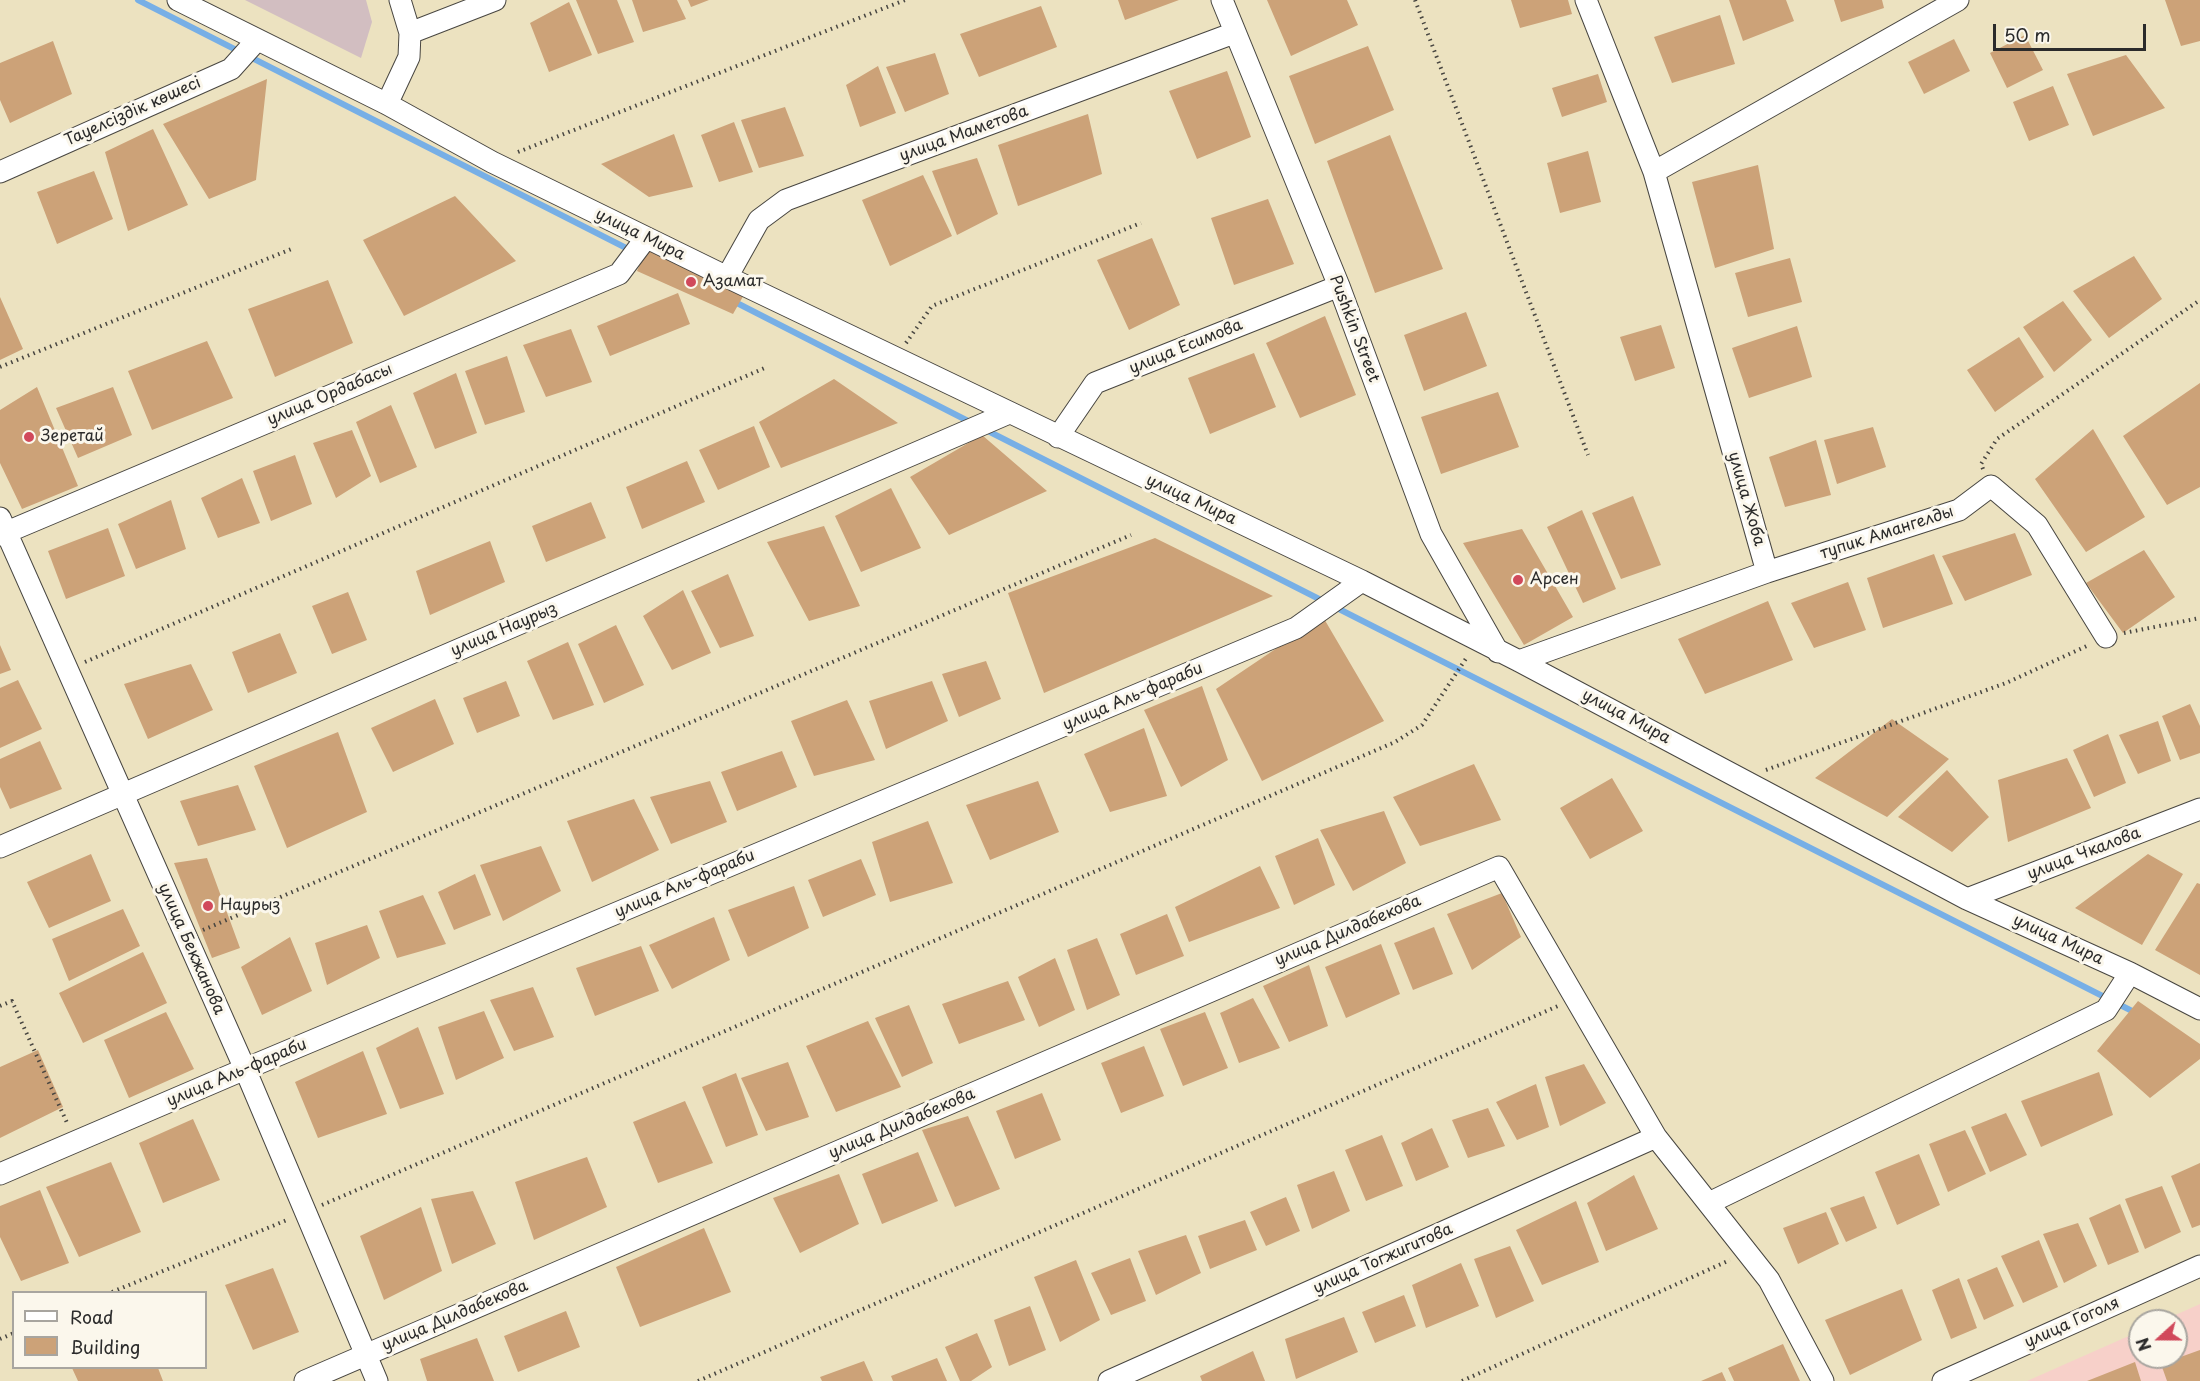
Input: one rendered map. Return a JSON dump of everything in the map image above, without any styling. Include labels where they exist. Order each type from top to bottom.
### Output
[{"type":"street","name":"улица Мира","points":[[178,0],[387,104],[492,162],[646,238],[1362,581],[1519,661],[1967,898],[2130,973],[2200,1009]]},
{"type":"street","points":[[387,104],[409,57],[410,33],[400,0]]},
{"type":"street","points":[[410,33],[495,0]]},
{"type":"street","name":"Pushkin Street","points":[[1222,0],[1338,286],[1431,534],[1498,652]]},
{"type":"street","name":"улица Жоба","points":[[1586,0],[1654,172],[1767,572]]},
{"type":"street","points":[[1654,172],[1958,0]]},
{"type":"street","name":"улица Маметова","points":[[727,277],[759,220],[786,200],[1234,33]]},
{"type":"street","name":"Тауелсіздік көшесі","points":[[0,172],[231,69],[257,40]]},
{"type":"street","name":"улица Ордабасы","points":[[2,528],[619,274],[646,238]]},
{"type":"street","name":"улица Есимова","points":[[1058,437],[1095,383],[1338,286]]},
{"type":"street","name":"улица Наурыз","points":[[0,847],[1009,413]]},
{"type":"street","points":[[1991,486],[2037,525],[2106,637]]},
{"type":"street","name":"тупик Амангелды","points":[[1767,572],[1959,510],[1991,486]]},
{"type":"street","name":"улица Бекжанова","points":[[2,528],[245,1069],[377,1381]]},
{"type":"street","points":[[1519,661],[1767,572]]},
{"type":"street","name":"улица Аль-фараби","points":[[0,1174],[1296,628],[1362,581]]},
{"type":"street","name":"улица Чкалова","points":[[1967,898],[2200,809]]},
{"type":"street","name":"улица Дилдабекова","points":[[305,1381],[1499,867],[1575,998]]},
{"type":"street","points":[[1709,1203],[2106,1010],[2130,973]]},
{"type":"street","points":[[1575,998],[1656,1137],[1769,1280],[1823,1381]]},
{"type":"street","name":"улица Тогжигитова","points":[[1109,1381],[1656,1137]]},
{"type":"street","name":"улица Гоголя","points":[[1943,1381],[2200,1266]]},
{"type":"path","points":[[492,162],[904,0]]},
{"type":"path","points":[[1415,0],[1588,455]]},
{"type":"path","points":[[896,358],[932,306],[1141,223]]},
{"type":"path","points":[[0,367],[294,248]]},
{"type":"path","points":[[1991,486],[1981,464],[1997,439],[2200,300]]},
{"type":"path","points":[[67,669],[767,367]]},
{"type":"path","points":[[185,937],[1131,535]]},
{"type":"path","points":[[1742,779],[2006,683],[2106,637],[2200,618]]},
{"type":"path","points":[[117,1291],[1395,742],[1422,724],[1478,641]]},
{"type":"path","points":[[698,1381],[1575,998]]},
{"type":"path","points":[[0,1006],[12,1001],[76,1142]]},
{"type":"path","points":[[1462,1381],[1748,1252]]},
{"type":"shaded area","points":[[245,0],[366,0],[372,22],[361,58]]},
{"type":"shaded area","points":[[2200,1304],[2200,1381],[2027,1381],[2128,1336],[2128,1369],[2188,1369],[2188,1309]]},
{"type":"building","points":[[576,0],[617,0],[634,42],[598,54]]},
{"type":"building","points":[[632,0],[677,0],[686,19],[643,32]]},
{"type":"building","points":[[688,0],[709,0],[691,7]]},
{"type":"building","points":[[1118,0],[1179,0],[1125,20]]},
{"type":"building","points":[[1267,0],[1347,0],[1358,25],[1291,56]]},
{"type":"building","points":[[1511,0],[1568,0],[1572,14],[1520,28]]},
{"type":"building","points":[[1729,0],[1786,0],[1794,21],[1743,41]]},
{"type":"building","points":[[1834,0],[1882,0],[1884,8],[1841,22]]},
{"type":"building","points":[[2165,0],[2200,0],[2200,41],[2181,46]]},
{"type":"building","points":[[569,2],[592,55],[549,72],[530,23]]},
{"type":"building","points":[[1041,6],[1057,47],[979,77],[960,34]]},
{"type":"building","points":[[1720,15],[1735,64],[1672,83],[1654,37]]},
{"type":"building","points":[[2025,35],[2043,70],[2007,88],[1990,53]]},
{"type":"building","points":[[1954,39],[1970,71],[1924,94],[1908,62]]},
{"type":"building","points":[[53,41],[72,94],[10,123],[0,100],[0,63]]},
{"type":"building","points":[[1368,46],[1394,110],[1315,144],[1289,76]]},
{"type":"building","points":[[935,53],[949,94],[905,112],[886,67]]},
{"type":"building","points":[[2126,55],[2165,108],[2093,136],[2067,74]]},
{"type":"building","points":[[878,66],[896,113],[860,127],[846,85]]},
{"type":"building","points":[[1227,71],[1251,137],[1197,159],[1169,91]]},
{"type":"building","points":[[1598,74],[1607,102],[1562,117],[1552,88]]},
{"type":"building","points":[[267,79],[256,180],[209,199],[163,124]]},
{"type":"building","points":[[2053,86],[2069,125],[2029,141],[2013,102]]},
{"type":"building","points":[[785,107],[804,156],[759,168],[741,120]]},
{"type":"building","points":[[1088,114],[1102,174],[1018,206],[998,145]]},
{"type":"building","points":[[734,122],[753,172],[719,182],[701,135]]},
{"type":"building","points":[[153,129],[188,205],[128,231],[105,152]]},
{"type":"building","points":[[674,134],[693,187],[649,197],[601,164]]},
{"type":"building","points":[[1390,135],[1443,269],[1375,293],[1327,161]]},
{"type":"building","points":[[1588,151],[1601,202],[1560,213],[1547,163]]},
{"type":"building","points":[[977,158],[998,214],[957,235],[932,171]]},
{"type":"building","points":[[1758,165],[1774,249],[1715,268],[1692,182]]},
{"type":"building","points":[[94,171],[113,219],[57,244],[37,192]]},
{"type":"building","points":[[923,175],[952,236],[890,266],[862,200]]},
{"type":"building","points":[[455,196],[516,261],[404,316],[363,240]]},
{"type":"building","points":[[1268,199],[1294,264],[1234,285],[1211,218]]},
{"type":"building","points":[[1152,238],[1180,305],[1129,330],[1097,260]]},
{"type":"building","name":"Азамат","points":[[647,247],[745,293],[733,314],[637,271]]},
{"type":"building","points":[[2134,256],[2162,299],[2109,338],[2073,291]]},
{"type":"building","points":[[1790,258],[1802,302],[1748,317],[1735,273]]},
{"type":"building","points":[[328,280],[353,343],[275,377],[248,309]]},
{"type":"building","points":[[678,293],[690,324],[610,356],[597,326]]},
{"type":"building","points":[[0,297],[23,349],[0,360]]},
{"type":"building","points":[[2063,301],[2092,340],[2054,372],[2023,327]]},
{"type":"building","points":[[1466,312],[1487,366],[1424,391],[1404,335]]},
{"type":"building","points":[[1325,316],[1356,395],[1300,418],[1266,343]]},
{"type":"building","points":[[1661,325],[1675,368],[1635,381],[1620,337]]},
{"type":"building","points":[[1797,326],[1812,377],[1749,398],[1732,348]]},
{"type":"building","points":[[571,329],[592,382],[546,397],[523,345]]},
{"type":"building","points":[[2019,337],[2044,377],[1995,412],[1967,370]]},
{"type":"building","points":[[207,341],[233,398],[152,430],[128,371]]},
{"type":"building","points":[[1254,353],[1276,407],[1210,434],[1188,378]]},
{"type":"building","points":[[507,356],[525,412],[485,425],[465,371]]},
{"type":"building","points":[[456,373],[477,433],[435,449],[413,393]]},
{"type":"building","points":[[834,379],[898,423],[781,468],[759,422]]},
{"type":"building","points":[[2200,383],[2200,487],[2167,505],[2123,436]]},
{"type":"building","name":"Зеретай","points":[[37,387],[78,486],[22,509],[0,463],[0,410]]},
{"type":"building","points":[[113,387],[132,435],[78,458],[56,408]]},
{"type":"building","points":[[1498,392],[1519,447],[1441,474],[1421,417]]},
{"type":"building","points":[[391,405],[417,467],[380,483],[356,422]]},
{"type":"building","points":[[754,426],[770,467],[718,490],[699,450]]},
{"type":"building","points":[[1873,427],[1886,467],[1837,484],[1824,440]]},
{"type":"building","points":[[2093,429],[2145,517],[2086,552],[2035,479]]},
{"type":"building","points":[[352,430],[371,476],[336,498],[313,443]]},
{"type":"building","points":[[982,435],[1047,491],[949,535],[910,477]]},
{"type":"building","points":[[1816,440],[1831,495],[1785,507],[1769,457]]},
{"type":"building","points":[[295,455],[312,504],[271,521],[253,471]]},
{"type":"building","points":[[687,461],[705,502],[642,529],[626,487]]},
{"type":"building","points":[[242,478],[260,523],[218,538],[201,498]]},
{"type":"building","points":[[891,488],[921,548],[861,572],[835,516]]},
{"type":"building","points":[[1633,496],[1661,565],[1621,579],[1592,513]]},
{"type":"building","points":[[171,500],[186,549],[136,569],[118,524]]},
{"type":"building","points":[[591,502],[606,538],[546,562],[532,526]]},
{"type":"building","points":[[1582,510],[1616,589],[1583,603],[1547,527]]},
{"type":"building","points":[[824,526],[860,606],[809,621],[767,542]]},
{"type":"building","points":[[108,528],[125,576],[66,599],[48,551]]},
{"type":"building","name":"Арсен","points":[[1522,529],[1573,617],[1524,645],[1463,543]]},
{"type":"building","points":[[2015,533],[2032,575],[1965,601],[1942,556]]},
{"type":"building","points":[[1155,538],[1273,596],[1044,693],[1008,593]]},
{"type":"building","points":[[490,541],[505,582],[430,615],[416,571]]},
{"type":"building","points":[[2144,550],[2175,597],[2123,633],[2086,583]]},
{"type":"building","points":[[1934,554],[1953,604],[1883,628],[1867,578]]},
{"type":"building","points":[[728,574],[754,636],[720,648],[691,591]]},
{"type":"building","points":[[1848,582],[1866,630],[1814,648],[1791,603]]},
{"type":"building","points":[[683,590],[711,653],[672,670],[643,616]]},
{"type":"building","points":[[348,592],[367,640],[332,654],[312,606]]},
{"type":"building","points":[[1768,601],[1793,660],[1705,694],[1678,639]]},
{"type":"building","points":[[1323,617],[1384,721],[1262,781],[1216,689]]},
{"type":"building","points":[[616,625],[644,685],[604,703],[578,644]]},
{"type":"building","points":[[280,633],[297,673],[248,693],[232,652]]},
{"type":"building","points":[[568,642],[594,705],[553,720],[527,661]]},
{"type":"building","points":[[0,645],[11,670],[0,674]]},
{"type":"building","points":[[986,661],[1001,699],[959,717],[942,674]]},
{"type":"building","points":[[191,664],[213,710],[148,739],[124,684]]},
{"type":"building","points":[[18,680],[42,729],[0,748],[0,688]]},
{"type":"building","points":[[506,681],[520,716],[477,733],[463,698]]},
{"type":"building","points":[[932,681],[948,721],[886,749],[869,701]]},
{"type":"building","points":[[1202,686],[1228,760],[1181,787],[1144,710]]},
{"type":"building","points":[[435,699],[454,744],[393,772],[371,728]]},
{"type":"building","points":[[847,700],[875,760],[814,776],[791,721]]},
{"type":"building","points":[[2190,704],[2200,726],[2200,753],[2180,760],[2162,716]]},
{"type":"building","points":[[1892,719],[1949,759],[1887,817],[1815,778]]},
{"type":"building","points":[[2158,721],[2171,761],[2138,774],[2119,735]]},
{"type":"building","points":[[1144,728],[1167,796],[1110,812],[1084,754]]},
{"type":"building","points":[[338,732],[367,812],[287,848],[254,766]]},
{"type":"building","points":[[2108,734],[2126,783],[2094,797],[2073,750]]},
{"type":"building","points":[[40,741],[62,789],[10,809],[0,787],[0,759]]},
{"type":"building","points":[[782,751],[797,787],[737,811],[721,772]]},
{"type":"building","points":[[2067,758],[2091,808],[2008,842],[1998,780]]},
{"type":"building","points":[[1474,764],[1501,820],[1420,846],[1393,797]]},
{"type":"building","points":[[1947,770],[1989,817],[1952,852],[1898,817]]},
{"type":"building","points":[[1612,778],[1643,831],[1590,859],[1560,808]]},
{"type":"building","points":[[710,781],[727,822],[671,844],[650,797]]},
{"type":"building","points":[[1038,781],[1059,832],[990,860],[966,805]]},
{"type":"building","points":[[238,785],[256,830],[198,846],[180,801]]},
{"type":"building","points":[[634,799],[659,850],[592,882],[567,821]]},
{"type":"building","points":[[1384,811],[1406,863],[1353,891],[1320,830]]},
{"type":"building","points":[[928,821],[953,883],[890,902],[872,842]]},
{"type":"building","points":[[1318,838],[1335,885],[1294,905],[1275,856]]},
{"type":"building","points":[[541,846],[561,891],[503,921],[480,865]]},
{"type":"building","points":[[91,854],[111,901],[49,928],[27,882]]},
{"type":"building","points":[[2148,854],[2183,874],[2142,945],[2075,908]]},
{"type":"building","name":"Наурыз","points":[[207,858],[240,948],[212,958],[174,863]]},
{"type":"building","points":[[861,859],[876,895],[823,917],[808,880]]},
{"type":"building","points":[[1260,866],[1280,908],[1189,942],[1175,907]]},
{"type":"building","points":[[475,874],[491,915],[454,930],[438,892]]},
{"type":"building","points":[[2197,883],[2200,884],[2200,975],[2155,950]]},
{"type":"building","points":[[794,886],[809,928],[748,957],[728,910]]},
{"type":"building","points":[[1502,893],[1521,937],[1472,970],[1447,914]]},
{"type":"building","points":[[423,895],[446,944],[397,958],[379,911]]},
{"type":"building","points":[[123,909],[140,946],[69,981],[52,939]]},
{"type":"building","points":[[1167,914],[1184,956],[1136,975],[1120,934]]},
{"type":"building","points":[[714,917],[730,960],[672,989],[649,945]]},
{"type":"building","points":[[367,925],[380,958],[327,985],[315,943]]},
{"type":"building","points":[[1434,927],[1453,974],[1413,990],[1394,943]]},
{"type":"building","points":[[290,937],[312,991],[262,1015],[241,967]]},
{"type":"building","points":[[1097,938],[1120,995],[1087,1010],[1067,950]]},
{"type":"building","points":[[1381,944],[1400,994],[1346,1018],[1325,967]]},
{"type":"building","points":[[641,946],[659,991],[595,1016],[576,968]]},
{"type":"building","points":[[143,952],[167,1003],[83,1043],[59,993]]},
{"type":"building","points":[[1055,958],[1075,1010],[1039,1027],[1018,977]]},
{"type":"building","points":[[1309,965],[1328,1026],[1289,1042],[1263,986]]},
{"type":"building","points":[[1008,981],[1025,1020],[959,1044],[942,1004]]},
{"type":"building","points":[[533,987],[554,1037],[514,1051],[490,1000]]},
{"type":"building","points":[[1253,998],[1280,1048],[1239,1063],[1220,1013]]},
{"type":"building","points":[[2138,1001],[2200,1044],[2200,1059],[2150,1098],[2097,1051]]},
{"type":"building","points":[[909,1005],[933,1063],[902,1077],[875,1018]]},
{"type":"building","points":[[484,1011],[504,1058],[456,1080],[438,1027]]},
{"type":"building","points":[[166,1012],[194,1069],[129,1098],[104,1040]]},
{"type":"building","points":[[1205,1012],[1228,1068],[1183,1086],[1160,1029]]},
{"type":"building","points":[[868,1021],[901,1087],[836,1112],[806,1046]]},
{"type":"building","points":[[418,1027],[444,1094],[400,1109],[376,1048]]},
{"type":"building","points":[[1144,1046],[1164,1096],[1121,1113],[1101,1063]]},
{"type":"building","points":[[38,1050],[63,1107],[0,1138],[0,1067]]},
{"type":"building","points":[[363,1051],[387,1114],[318,1138],[295,1082]]},
{"type":"building","points":[[788,1062],[809,1117],[766,1131],[741,1078]]},
{"type":"building","points":[[1584,1064],[1606,1103],[1560,1126],[1545,1077]]},
{"type":"building","points":[[2099,1072],[2113,1115],[2041,1147],[2021,1101]]},
{"type":"building","points":[[736,1073],[758,1135],[726,1147],[702,1087]]},
{"type":"building","points":[[1536,1084],[1549,1127],[1517,1140],[1496,1102]]},
{"type":"building","points":[[1042,1093],[1061,1140],[1015,1159],[996,1111]]},
{"type":"building","points":[[685,1101],[713,1163],[658,1183],[633,1122]]},
{"type":"building","points":[[1488,1108],[1505,1146],[1468,1158],[1452,1120]]},
{"type":"building","points":[[2006,1113],[2027,1155],[1990,1172],[1971,1127]]},
{"type":"building","points":[[968,1116],[1000,1189],[955,1207],[922,1130]]},
{"type":"building","points":[[193,1119],[220,1180],[163,1203],[139,1143]]},
{"type":"building","points":[[1432,1128],[1449,1167],[1416,1181],[1401,1143]]},
{"type":"building","points":[[1965,1130],[1986,1174],[1948,1192],[1929,1144]]},
{"type":"building","points":[[1382,1135],[1403,1186],[1366,1201],[1345,1150]]},
{"type":"building","points":[[918,1152],[938,1201],[882,1224],[862,1174]]},
{"type":"building","points":[[1919,1154],[1940,1205],[1897,1225],[1875,1172]]},
{"type":"building","points":[[587,1157],[607,1207],[534,1240],[515,1182]]},
{"type":"building","points":[[111,1162],[141,1232],[79,1257],[46,1187]]},
{"type":"building","points":[[2200,1163],[2200,1225],[2192,1228],[2171,1176]]},
{"type":"building","points":[[1334,1171],[1350,1211],[1312,1229],[1297,1185]]},
{"type":"building","points":[[839,1174],[859,1224],[800,1253],[773,1198]]},
{"type":"building","points":[[1634,1175],[1658,1229],[1606,1251],[1587,1203]]},
{"type":"building","points":[[2162,1186],[2181,1232],[2145,1249],[2125,1199]]},
{"type":"building","points":[[40,1190],[69,1263],[21,1281],[0,1237],[0,1206]]},
{"type":"building","points":[[473,1191],[496,1244],[452,1264],[431,1199]]},
{"type":"building","points":[[1864,1196],[1877,1228],[1846,1242],[1830,1208]]},
{"type":"building","points":[[1286,1197],[1300,1231],[1266,1246],[1250,1212]]},
{"type":"building","points":[[1576,1201],[1599,1262],[1542,1285],[1516,1230]]},
{"type":"building","points":[[2120,1204],[2139,1252],[2108,1265],[2089,1218]]},
{"type":"building","points":[[421,1207],[442,1271],[384,1300],[360,1236]]},
{"type":"building","points":[[1826,1212],[1839,1244],[1798,1264],[1783,1228]]},
{"type":"building","points":[[1245,1220],[1257,1250],[1210,1269],[1198,1236]]},
{"type":"building","points":[[2078,1223],[2097,1266],[2064,1283],[2043,1234]]},
{"type":"building","points":[[704,1228],[731,1292],[640,1327],[616,1267]]},
{"type":"building","points":[[1186,1235],[1201,1273],[1156,1295],[1138,1251]]},
{"type":"building","points":[[2039,1240],[2058,1287],[2023,1303],[2001,1256]]},
{"type":"building","points":[[1510,1246],[1534,1301],[1496,1318],[1474,1259]]},
{"type":"building","points":[[1130,1258],[1146,1301],[1111,1315],[1091,1273]]},
{"type":"building","points":[[1076,1260],[1100,1320],[1060,1342],[1034,1277]]},
{"type":"building","points":[[1461,1263],[1479,1306],[1426,1328],[1412,1285]]},
{"type":"building","points":[[1997,1267],[2014,1306],[1984,1320],[1967,1280]]},
{"type":"building","points":[[273,1268],[299,1332],[253,1350],[225,1285]]},
{"type":"building","points":[[1959,1278],[1977,1328],[1951,1339],[1932,1290]]},
{"type":"building","points":[[1902,1289],[1922,1340],[1850,1375],[1825,1320]]},
{"type":"building","points":[[1404,1295],[1416,1326],[1375,1343],[1362,1312]]},
{"type":"building","points":[[1030,1306],[1046,1350],[1009,1366],[994,1320]]},
{"type":"building","points":[[566,1311],[580,1347],[518,1372],[504,1336]]},
{"type":"building","points":[[1344,1317],[1358,1352],[1296,1379],[1285,1339]]},
{"type":"building","points":[[977,1333],[992,1367],[971,1381],[960,1381],[945,1347]]},
{"type":"building","points":[[477,1338],[494,1381],[427,1381],[420,1359]]},
{"type":"building","points":[[1783,1344],[1800,1381],[1734,1381],[1728,1368]]},
{"type":"building","points":[[2200,1350],[2200,1381],[2167,1381],[2163,1369],[2188,1369],[2188,1354]]},
{"type":"building","points":[[1253,1351],[1265,1381],[1202,1381],[1200,1376]]},
{"type":"building","points":[[937,1358],[947,1381],[893,1381],[891,1376]]},
{"type":"building","points":[[864,1361],[873,1381],[822,1381],[820,1377]]},
{"type":"building","points":[[2128,1365],[2128,1369],[2137,1369],[2141,1381],[2087,1381]]},
{"type":"building","points":[[72,1369],[158,1369],[163,1381],[78,1381]]},
{"type":"building","points":[[1722,1372],[1726,1381],[1701,1381]]},
{"type":"waterway","points":[[138,0],[632,251]]},
{"type":"waterway","points":[[733,301],[972,423]]},
{"type":"waterway","points":[[984,429],[1325,602]]},
{"type":"waterway","points":[[1335,607],[2136,1013]]},
{"type":"place","name":"Азамат","points":[[691,282]]},
{"type":"place","name":"Зеретай","points":[[29,437]]},
{"type":"place","name":"Арсен","points":[[1518,580]]},
{"type":"place","name":"Наурыз","points":[[208,906]]}]
